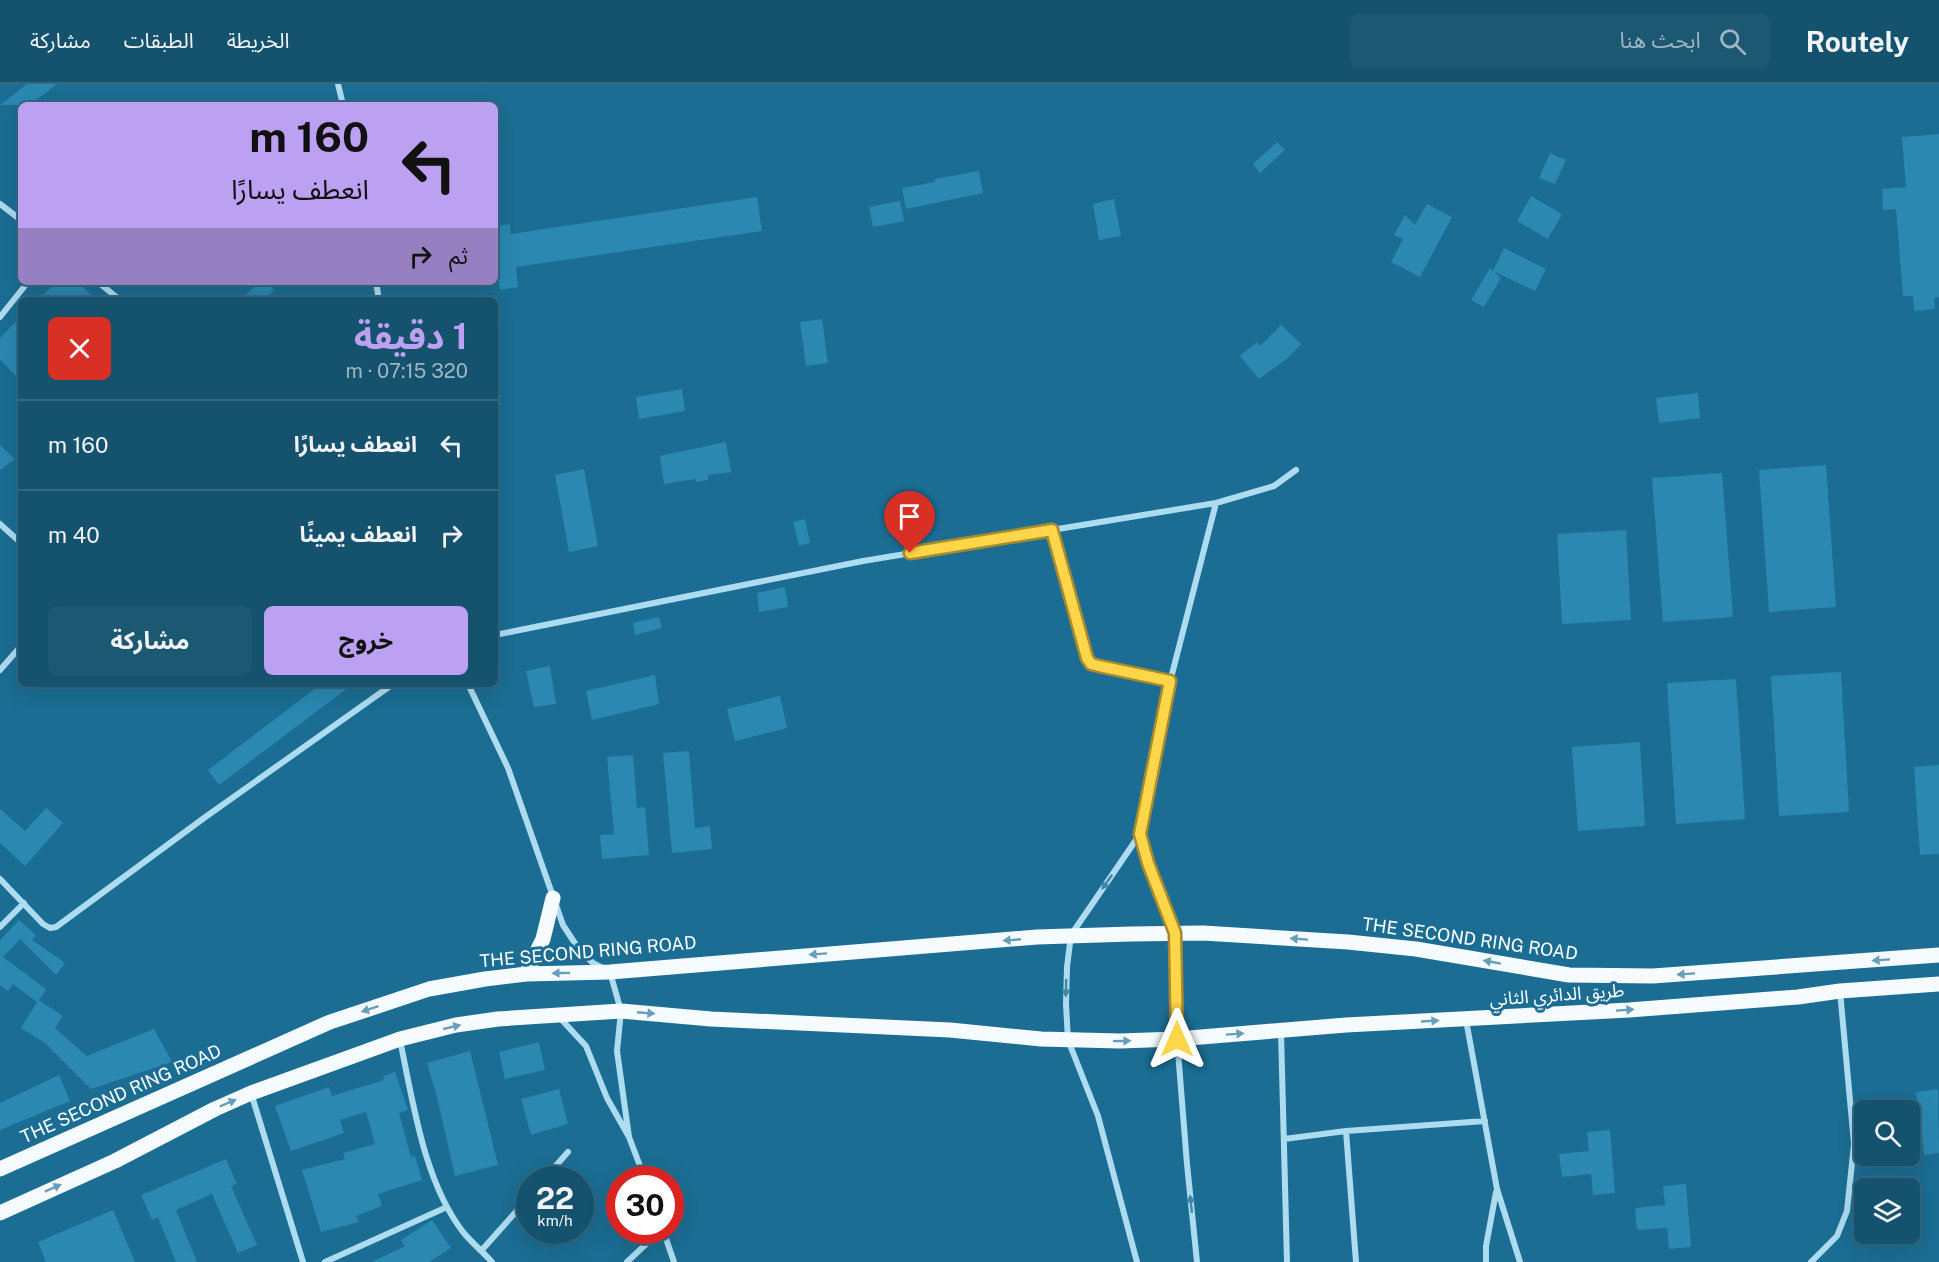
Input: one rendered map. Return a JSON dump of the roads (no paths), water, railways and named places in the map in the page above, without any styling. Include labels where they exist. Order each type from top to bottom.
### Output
[{"type":"main road","points":[[526,974],[543,939],[553,898]]},
{"type":"main road","name":"THE SECOND RING ROAD","points":[[0,1169],[330,1022],[429,989],[526,974],[610,972],[686,964],[1071,935],[1175,933],[1203,933],[1416,949],[1569,975],[1653,976],[1939,955]]},
{"type":"main road","name":"طريق الدائري الثاني","points":[[1068,1040],[1177,1039],[1798,998],[1840,991],[1939,984]]},
{"type":"main road","points":[[0,1213],[115,1161],[214,1109],[251,1093],[400,1038],[456,1025],[498,1019],[621,1011],[711,1019],[951,1030],[1068,1040]]},
{"type":"street","points":[[338,84],[342,102]]},
{"type":"street","points":[[0,204],[18,218]]},
{"type":"street","points":[[0,316],[26,285]]},
{"type":"street","points":[[102,285],[116,297]]},
{"type":"street","points":[[498,634],[863,561],[1216,503],[1274,486],[1296,471]]},
{"type":"street","points":[[1137,1262],[1098,1116],[1068,1040],[1066,983],[1071,935],[1140,834],[1170,681],[1216,503]]},
{"type":"street","points":[[0,524],[18,540]]},
{"type":"street","points":[[1052,530],[1087,658],[1091,664],[1170,681]]},
{"type":"street","points":[[0,670],[18,649]]},
{"type":"street","points":[[0,879],[43,924],[50,928],[56,927],[389,687]]},
{"type":"street","points":[[469,687],[508,768],[563,925],[580,951],[593,963],[610,972],[621,1011],[617,1051],[629,1137]]},
{"type":"street","points":[[1140,834],[1148,863],[1175,933],[1177,1039],[1197,1262]]},
{"type":"street","points":[[0,927],[24,903]]},
{"type":"street","points":[[1811,1262],[1837,1236],[1847,1211],[1854,1144],[1840,991]]},
{"type":"street","points":[[558,1016],[586,1046],[607,1098],[629,1137],[640,1166]]},
{"type":"street","points":[[1466,1020],[1497,1189],[1521,1262]]},
{"type":"street","points":[[1281,1031],[1287,1262]]},
{"type":"street","points":[[400,1038],[428,1160],[447,1207],[464,1233],[492,1262]]},
{"type":"street","points":[[251,1093],[303,1262]]},
{"type":"street","points":[[1284,1139],[1346,1131],[1485,1121]]},
{"type":"street","points":[[1346,1131],[1356,1262]]},
{"type":"street","points":[[556,1166],[568,1152]]},
{"type":"street","points":[[1486,1262],[1486,1246],[1497,1189]]},
{"type":"street","points":[[325,1262],[447,1207]]},
{"type":"street","points":[[482,1251],[516,1212]]},
{"type":"street","points":[[627,1262],[647,1244]]},
{"type":"street","points":[[667,1244],[674,1262]]}]
